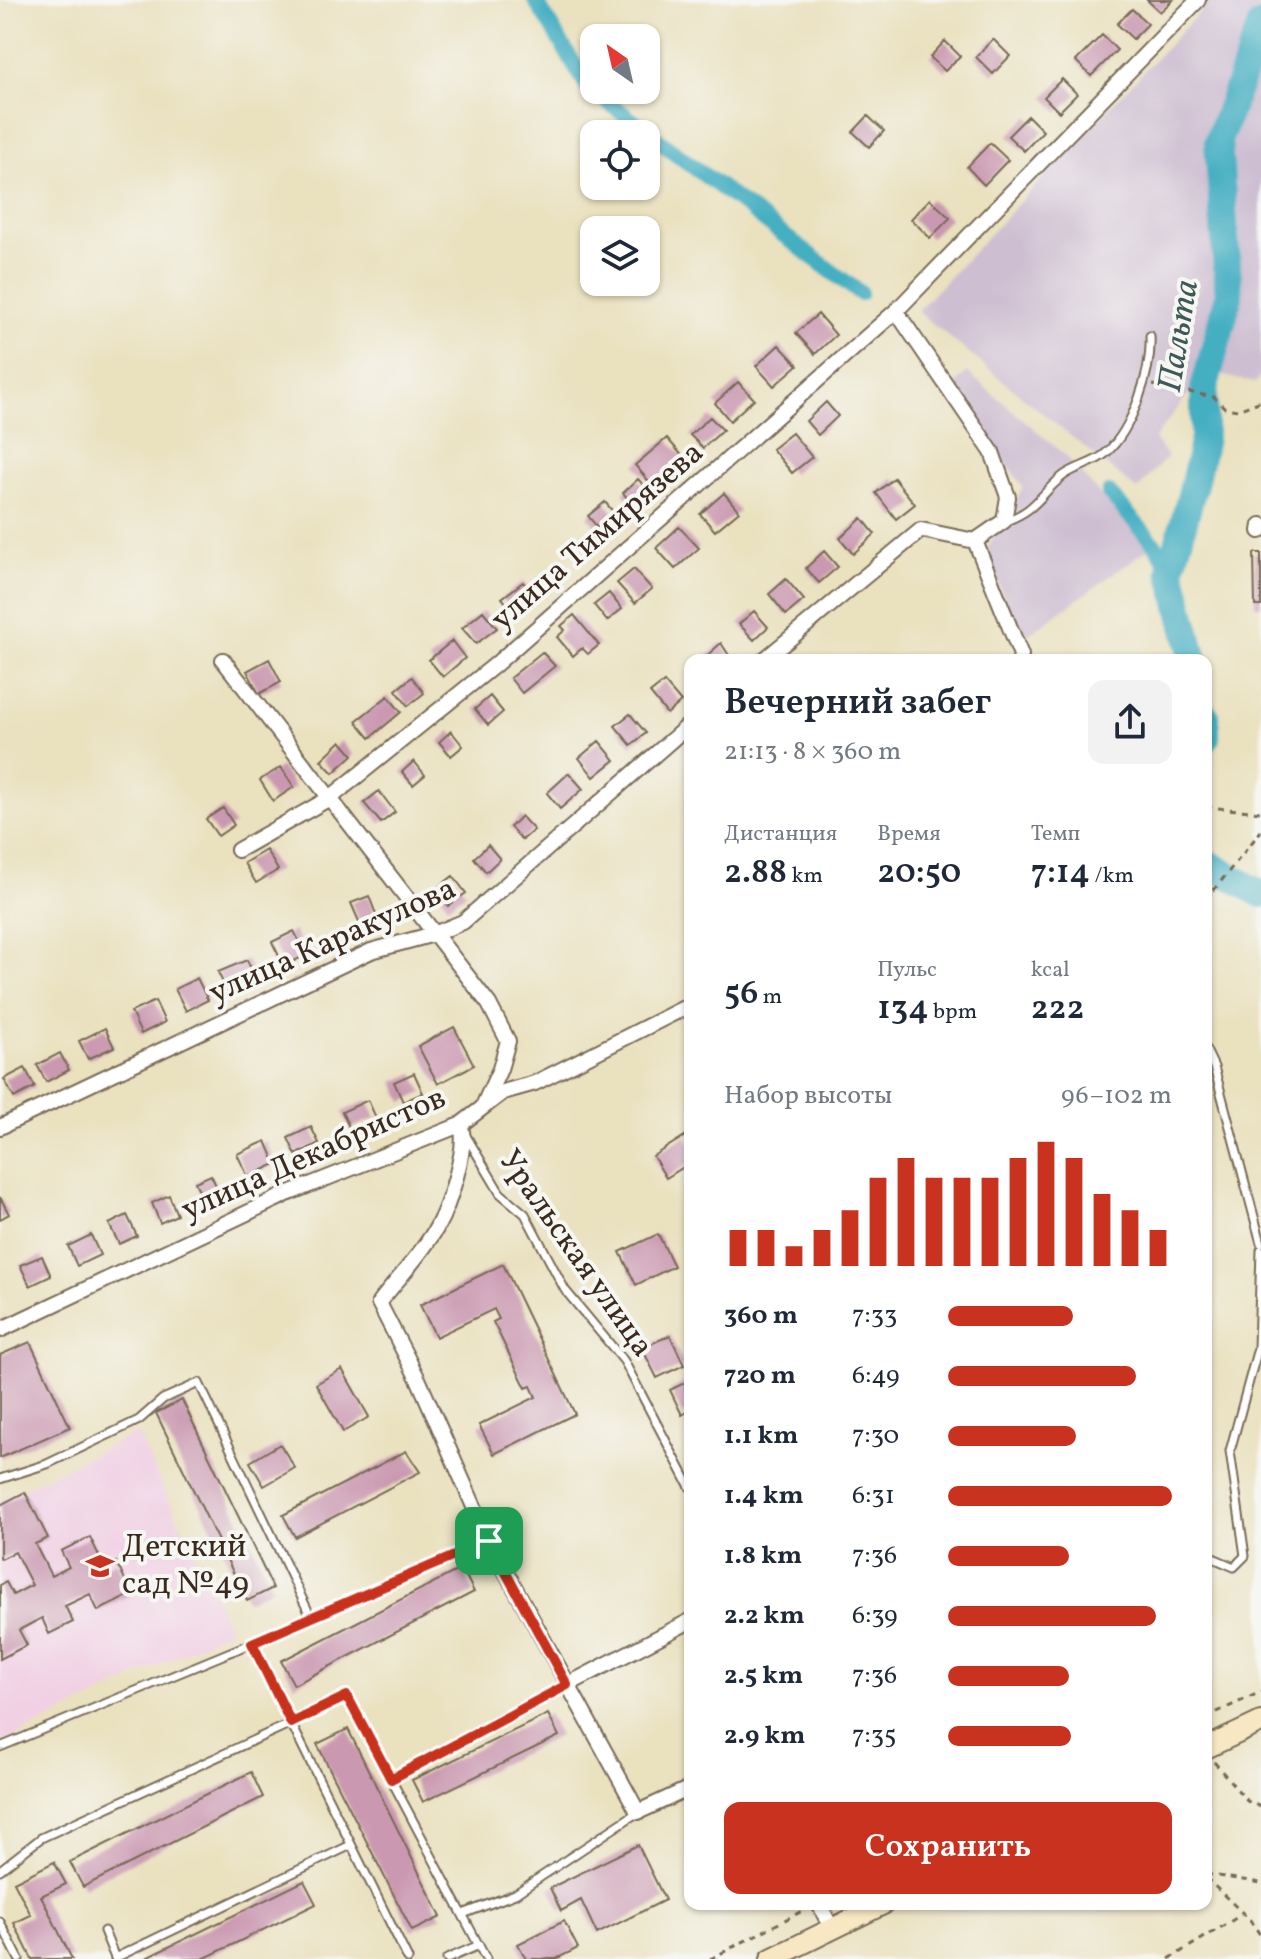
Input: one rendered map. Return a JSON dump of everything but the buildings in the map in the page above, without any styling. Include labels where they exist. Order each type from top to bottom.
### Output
[{"type":"main road","points":[[1212,1748],[1261,1722]]},
{"type":"main road","points":[[771,1959],[791,1954],[871,1910]]},
{"type":"street","name":"улица Тимирязева","points":[[238,850],[330,798],[495,665],[896,311],[1198,0]]},
{"type":"street","points":[[771,654],[921,530],[975,541],[1004,521],[1008,497],[992,452],[896,311]]},
{"type":"street","points":[[1260,531],[1261,525]]},
{"type":"street","points":[[975,541],[1021,654]]},
{"type":"street","points":[[223,660],[489,1004],[508,1041],[500,1069],[482,1107]]},
{"type":"street","name":"улица Каракулова","points":[[0,1127],[371,951],[434,934],[463,922],[684,729]]},
{"type":"street","name":"улица Декабристов","points":[[0,1330],[287,1194],[463,1129],[482,1107],[503,1092],[535,1083],[684,1008]]},
{"type":"street","points":[[463,1129],[460,1163],[437,1226],[379,1303],[419,1381],[489,1541],[638,1812],[684,1791]]},
{"type":"street","points":[[567,1685],[684,1624]]},
{"type":"street","points":[[821,1910],[832,1929]]},
{"type":"lane","points":[[1004,521],[1028,513],[1064,474],[1109,451],[1141,401],[1143,375],[1151,359],[1150,336]]},
{"type":"lane","points":[[1212,1063],[1261,1243]]},
{"type":"lane","name":"Уральская улица","points":[[463,1129],[500,1193],[525,1214],[565,1290],[624,1361],[684,1476]]},
{"type":"lane","points":[[1212,1558],[1234,1567],[1245,1556],[1230,1451],[1258,1348],[1261,1250]]},
{"type":"lane","points":[[0,1479],[47,1464],[139,1420],[163,1399],[199,1383],[311,1617]]},
{"type":"lane","points":[[0,1747],[489,1541]]},
{"type":"lane","points":[[252,1643],[408,1959]]},
{"type":"lane","points":[[391,1779],[567,1685]]},
{"type":"lane","points":[[0,1870],[41,1838],[347,1696],[486,1959]]},
{"type":"lane","points":[[463,1914],[515,1894],[638,1812]]},
{"type":"lane","points":[[104,1931],[115,1958],[351,1845]]},
{"type":"lane","points":[[0,1922],[19,1959]]},
{"type":"lane","points":[[447,1959],[479,1945]]},
{"type":"path","points":[[1162,387],[1214,397],[1225,408],[1238,410],[1261,401]]},
{"type":"path","points":[[1212,808],[1261,812]]},
{"type":"path","points":[[1212,893],[1261,831]]},
{"type":"path","points":[[1212,1714],[1261,1692]]},
{"type":"path","points":[[1212,1758],[1247,1801],[1261,1807]]},
{"type":"path","points":[[1212,1877],[1261,1883]]},
{"type":"path","points":[[1212,1883],[1241,1915],[1250,1920],[1261,1936]]},
{"type":"path","points":[[710,1959],[806,1910]]},
{"type":"path","points":[[1169,1959],[1241,1915]]},
{"type":"shaded area","points":[[1211,0],[1261,0],[1261,17],[1247,39],[1213,131],[1222,296],[1196,384],[1154,439],[1168,456],[1137,490],[917,311]]},
{"type":"shaded area","points":[[1261,29],[1261,375],[1255,383],[1215,374],[1230,295],[1226,138]]},
{"type":"shaded area","points":[[967,372],[1065,455],[1148,549],[1022,639],[985,552],[1023,487],[953,387]]},
{"type":"shaded area","name":"Детский сад №49","points":[[137,1432],[230,1630],[0,1744],[0,1501]]},
{"type":"waterway","points":[[535,0],[588,87],[860,293]]},
{"type":"waterway","name":"Пальта","points":[[1192,654],[1171,570],[1204,438],[1204,389],[1229,296],[1218,141],[1261,25]]},
{"type":"waterway","points":[[1109,493],[1157,547],[1171,570]]},
{"type":"waterway","name":"Пальта","points":[[1212,865],[1261,894]]},
{"type":"place","name":"Детский сад №49","points":[[100,1566]]},
{"type":"route","points":[[489,1541],[567,1685],[391,1779],[347,1696],[291,1723],[252,1643],[489,1541]]}]
